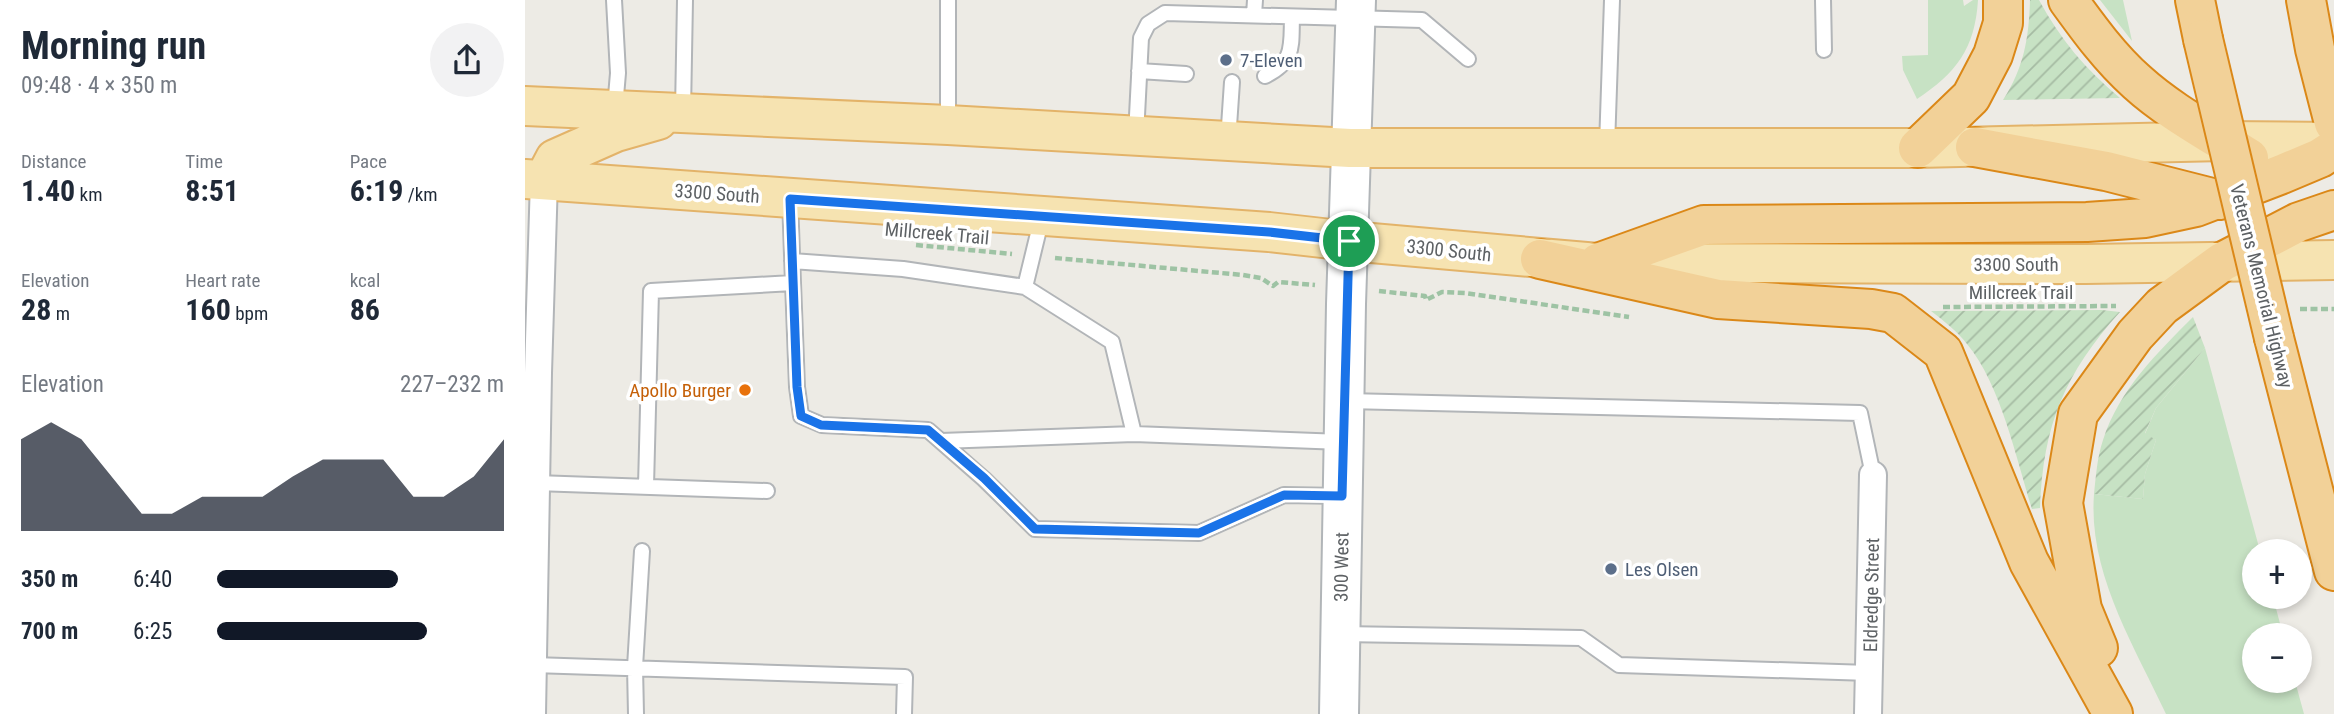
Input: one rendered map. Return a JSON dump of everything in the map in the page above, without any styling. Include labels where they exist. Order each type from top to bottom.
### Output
[{"type":"highway","points":[[1918,148],[1971,97],[1993,55],[2003,23],[2003,0]]},
{"type":"highway","points":[[2068,0],[2102,46],[2159,100],[2255,161],[2334,193]]},
{"type":"highway","name":"Veterans Memorial Highway","points":[[2195,0],[2274,338],[2334,571]]},
{"type":"highway","points":[[2306,0],[2315,49],[2334,123]]},
{"type":"highway","points":[[1975,147],[2106,171],[2216,199],[2299,222],[2334,239]]},
{"type":"highway","points":[[1598,263],[1704,225],[2087,222],[2170,214],[2282,174],[2334,149]]},
{"type":"highway","points":[[2127,714],[2082,609],[2063,503],[2078,414],[2135,335],[2162,306],[2222,262],[2299,222],[2334,209]]},
{"type":"highway","points":[[1540,259],[1718,299],[1871,309],[1893,313],[1904,320],[1943,352],[2029,562],[2113,714]]},
{"type":"main road","name":"300 West","points":[[1339,714],[1350,148],[1356,9]]},
{"type":"main road","points":[[525,106],[615,108],[1350,148],[1918,148],[2223,141],[2334,142]]},
{"type":"main road","points":[[534,179],[555,159],[616,132],[683,112]]},
{"type":"main road","name":"3300 South","points":[[534,179],[1284,233],[1598,263],[2334,260]]},
{"type":"street","points":[[532,714],[530,604],[536,483],[531,373],[534,179]]},
{"type":"street","name":"Eldredge Street","points":[[1868,714],[1873,475]]},
{"type":"lane","points":[[614,0],[618,72],[615,108]]},
{"type":"lane","points":[[683,112],[685,0]]},
{"type":"lane","points":[[948,0],[948,125]]},
{"type":"lane","points":[[1254,15],[1255,0]]},
{"type":"lane","points":[[1607,149],[1612,0]]},
{"type":"lane","points":[[1823,0],[1824,50]]},
{"type":"lane","points":[[1136,136],[1141,38],[1148,24],[1165,13],[1292,17],[1356,9],[1422,20],[1468,59]]},
{"type":"lane","points":[[1265,76],[1280,68],[1291,53],[1292,17]]},
{"type":"lane","points":[[1139,71],[1186,74]]},
{"type":"lane","points":[[1228,142],[1232,82]]},
{"type":"lane","points":[[790,199],[797,387],[801,416],[821,425],[928,430],[984,478],[1035,529],[1199,533],[1284,495],[1342,496]]},
{"type":"lane","points":[[1025,287],[1042,215]]},
{"type":"lane","points":[[792,261],[903,270],[1025,287],[1112,342],[1134,434]]},
{"type":"lane","points":[[646,486],[651,291],[793,283]]},
{"type":"lane","points":[[1345,401],[1860,413],[1873,475]]},
{"type":"lane","points":[[941,441],[1134,434],[1343,443]]},
{"type":"lane","points":[[536,483],[767,491]]},
{"type":"lane","points":[[636,714],[635,667],[642,551]]},
{"type":"lane","points":[[1340,634],[1581,638],[1619,665],[1869,673]]},
{"type":"lane","points":[[533,665],[905,677],[904,714]]},
{"type":"path","name":"Millcreek Trail","points":[[912,245],[1243,275],[1261,278],[1273,286],[1278,282]]},
{"type":"path","name":"Millcreek Trail","points":[[1933,307],[2123,305]]},
{"type":"green space","points":[[1928,0],[1963,0],[1964,6],[1978,0],[1973,32],[1961,58],[1943,79],[1917,99],[1903,70],[1902,56],[1928,55]]},
{"type":"green space","points":[[2030,0],[2039,0],[2075,53],[2120,98],[2003,100],[2021,64]]},
{"type":"green space","points":[[2100,0],[2123,0],[2132,41]]},
{"type":"green space","points":[[1931,311],[2120,312],[2071,379],[2052,426],[2042,478],[2040,508],[2032,509],[2006,423],[1989,380],[1963,339]]},
{"type":"green space","points":[[2193,317],[2205,348],[2156,408],[2145,433],[2156,440],[2145,474],[2143,499],[2094,494],[2101,447],[2119,405],[2141,373]]},
{"type":"green space","points":[[2205,348],[2257,539],[2242,539],[2242,609],[2276,609],[2280,623],[2242,623],[2242,693],[2298,693],[2304,714],[2166,714],[2116,608],[2098,552],[2094,523],[2094,494],[2143,499],[2145,474],[2156,440],[2145,434],[2156,408]]},
{"type":"place","name":"7-Eleven","points":[[1226,60]]},
{"type":"place","name":"Apollo Burger","points":[[745,390]]},
{"type":"place","name":"Les Olsen","points":[[1611,569]]},
{"type":"route","points":[[790,199],[1284,233],[1349,241],[1342,496],[1284,495],[1199,533],[1035,529],[984,478],[928,430],[821,425],[801,416],[797,387],[790,199]]}]
